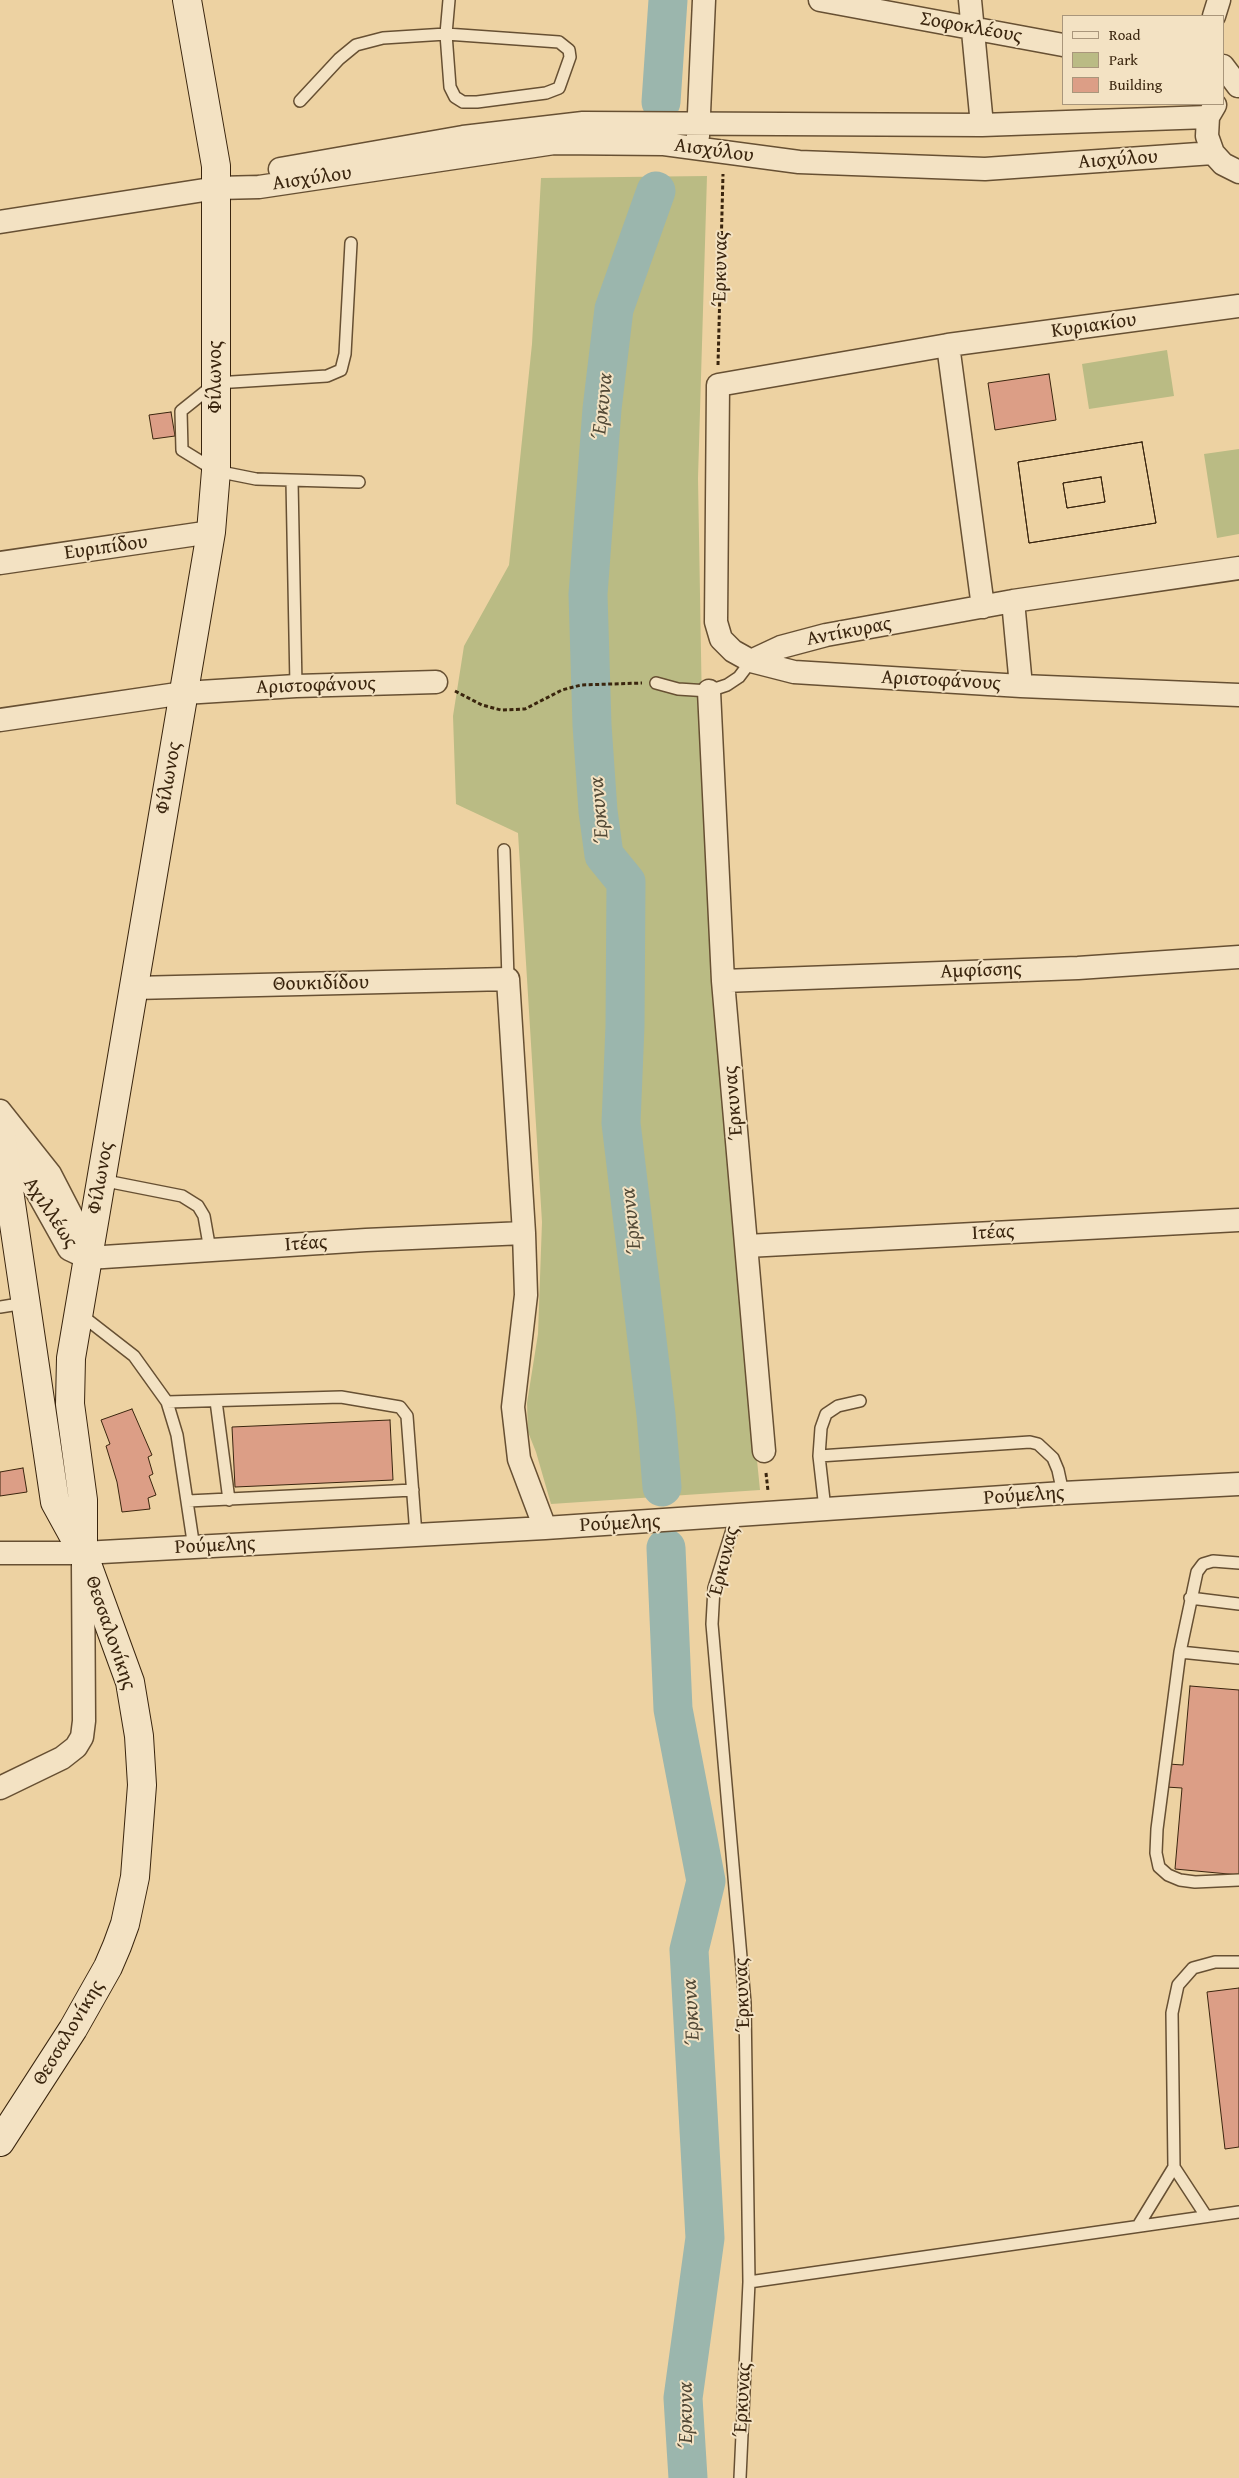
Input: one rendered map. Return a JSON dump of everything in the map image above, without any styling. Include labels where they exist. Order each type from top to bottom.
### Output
[{"type":"main road","name":"Φίλωνος","points":[[83,1553],[83,1500],[71,1419],[69,1382],[78,1313],[211,532],[216,471],[217,188],[214,145],[187,0]]},
{"type":"main road","name":"Θεσσαλονίκης","points":[[0,2142],[74,2029],[108,1967],[125,1924],[135,1877],[142,1785],[139,1736],[130,1682],[83,1553],[55,1502],[27,1303],[1,1142]]},
{"type":"street","points":[[698,149],[704,0]]},
{"type":"street","name":"Σοφοκλέους","points":[[820,0],[1062,45]]},
{"type":"street","points":[[970,0],[982,125]]},
{"type":"street","points":[[1214,15],[1219,0]]},
{"type":"street","name":"Αισχύλου","points":[[217,188],[256,173],[472,135],[583,123],[982,125],[1149,105]]},
{"type":"street","points":[[1220,105],[1206,136],[1213,154],[1223,164],[1239,172]]},
{"type":"street","name":"Αισχύλου","points":[[0,222],[217,188],[259,187],[554,143],[634,142],[799,162],[985,169],[1213,154]]},
{"type":"street","name":"Κυριακίου","points":[[718,385],[948,345],[1239,306]]},
{"type":"street","points":[[948,345],[983,607]]},
{"type":"street","points":[[718,385],[716,622],[720,639],[733,651],[751,661]]},
{"type":"street","name":"Ευριπίδου","points":[[0,563],[211,532]]},
{"type":"street","name":"Αντίκυρας","points":[[751,661],[781,647],[826,636],[1014,601],[1239,568]]},
{"type":"street","points":[[1014,601],[1022,686]]},
{"type":"street","name":"Αριστοφάνους","points":[[751,661],[794,672],[1022,686],[1239,696]]},
{"type":"street","name":"Αριστοφάνους","points":[[0,720],[184,693],[296,686],[436,682]]},
{"type":"street","name":"Έρκυνας","points":[[709,691],[723,981],[764,1451]]},
{"type":"street","name":"Αμφίσσης","points":[[723,981],[1078,968],[1239,957]]},
{"type":"street","points":[[508,979],[524,1233],[526,1295],[513,1407],[519,1459],[545,1528]]},
{"type":"street","name":"Θουκιδίδου","points":[[134,988],[508,979]]},
{"type":"street","name":"Αχιλλέως","points":[[0,1111],[50,1174],[81,1234],[88,1258]]},
{"type":"street","name":"Αχιλλέως","points":[[1,1142],[36,1190],[69,1249],[88,1258]]},
{"type":"street","name":"Ιτέας","points":[[747,1246],[1239,1220]]},
{"type":"street","name":"Ιτέας","points":[[88,1258],[524,1233]]},
{"type":"street","name":"Ρούμελης","points":[[0,1553],[83,1553],[194,1548],[736,1517],[1062,1493],[1239,1484]]},
{"type":"street","points":[[0,1788],[62,1758],[76,1748],[82,1737],[84,1721],[83,1553]]},
{"type":"lane","points":[[300,101],[339,59],[356,45],[383,38],[446,34],[559,42],[565,45],[570,57],[559,88],[546,93],[477,102],[463,102],[456,97],[450,87],[446,34],[449,0]]},
{"type":"lane","points":[[216,383],[327,376],[341,370],[345,354],[351,242]]},
{"type":"lane","points":[[216,471],[256,479],[359,482]]},
{"type":"lane","points":[[292,481],[296,686]]},
{"type":"lane","points":[[656,683],[678,689],[709,691],[727,685],[739,677],[751,661]]},
{"type":"lane","points":[[504,850],[508,979]]},
{"type":"lane","points":[[101,1180],[182,1196],[198,1206],[204,1216],[210,1250]]},
{"type":"lane","points":[[0,1307],[27,1303]]},
{"type":"lane","points":[[78,1313],[134,1356],[167,1402],[177,1435],[194,1548]]},
{"type":"lane","points":[[167,1402],[341,1397],[400,1407],[407,1416],[416,1535]]},
{"type":"lane","points":[[216,1401],[230,1500]]},
{"type":"lane","points":[[825,1509],[818,1456],[821,1428],[826,1414],[838,1406],[860,1401]]},
{"type":"lane","points":[[818,1456],[1030,1442],[1038,1444],[1053,1458],[1062,1493]]},
{"type":"lane","points":[[188,1502],[413,1490]]},
{"type":"lane","name":"Έρκυνας","points":[[736,1517],[714,1588],[712,1624],[745,2003],[749,2282],[740,2478]]},
{"type":"lane","points":[[1239,1563],[1213,1561],[1203,1564],[1197,1572],[1180,1652],[1157,1828],[1156,1853],[1159,1867],[1168,1875],[1180,1880],[1196,1882],[1239,1880]]},
{"type":"lane","points":[[1190,1598],[1239,1604]]},
{"type":"lane","points":[[1180,1652],[1239,1658]]},
{"type":"lane","points":[[1138,2226],[1174,2166],[1172,2013],[1178,1985],[1193,1968],[1215,1962],[1239,1962]]},
{"type":"lane","points":[[1174,2166],[1206,2216]]},
{"type":"lane","points":[[749,2282],[1239,2212]]},
{"type":"path","name":"Έρκυνας","points":[[718,385],[724,153]]},
{"type":"path","points":[[436,682],[482,705],[501,710],[525,709],[562,690],[581,685],[624,682]]},
{"type":"path","points":[[764,1451],[771,1514]]},
{"type":"green space","points":[[707,176],[698,478],[703,769],[734,1231],[760,1490],[551,1504],[536,1452],[528,1432],[527,1403],[538,1334],[542,1222],[518,833],[456,804],[453,716],[464,646],[509,565],[532,344],[541,178]]},
{"type":"green space","points":[[1167,350],[1174,396],[1089,409],[1082,364]]},
{"type":"green space","points":[[1239,449],[1239,534],[1217,538],[1204,454]]},
{"type":"building","points":[[1049,374],[1056,420],[995,430],[988,383]]},
{"type":"building","points":[[171,412],[175,436],[153,439],[149,415]]},
{"type":"building","points":[[1142,442],[1156,523],[1029,543],[1018,462]],"holes":[[[1101,477],[1105,502],[1067,508],[1063,483]]]},
{"type":"building","points":[[1142,442],[1156,523],[1029,543],[1018,462]]},
{"type":"building","points":[[1101,477],[1105,502],[1067,508],[1063,483]]},
{"type":"building","points":[[132,1409],[152,1455],[148,1457],[153,1474],[149,1476],[156,1495],[148,1498],[150,1509],[122,1512],[117,1482],[106,1446],[110,1444],[101,1420]]},
{"type":"building","points":[[390,1420],[393,1480],[235,1487],[232,1427]]},
{"type":"building","points":[[23,1468],[27,1492],[0,1496],[0,1472]]},
{"type":"building","points":[[1190,1686],[1239,1690],[1239,1875],[1175,1869],[1182,1788],[1166,1787],[1168,1764],[1183,1765]]},
{"type":"building","points":[[1239,1988],[1239,2147],[1225,2149],[1207,1992]]},
{"type":"waterway","name":"Έρκυνα","points":[[661,102],[668,0]]},
{"type":"waterway","name":"Έρκυνα","points":[[656,191],[614,309],[602,409],[588,594],[592,725],[598,811],[604,855],[626,882],[625,1026],[621,1123],[656,1415],[662,1487]]},
{"type":"waterway","name":"Έρκυνα","points":[[666,1548],[673,1709],[706,1881],[689,1950],[705,2238],[683,2398],[688,2478]]}]
